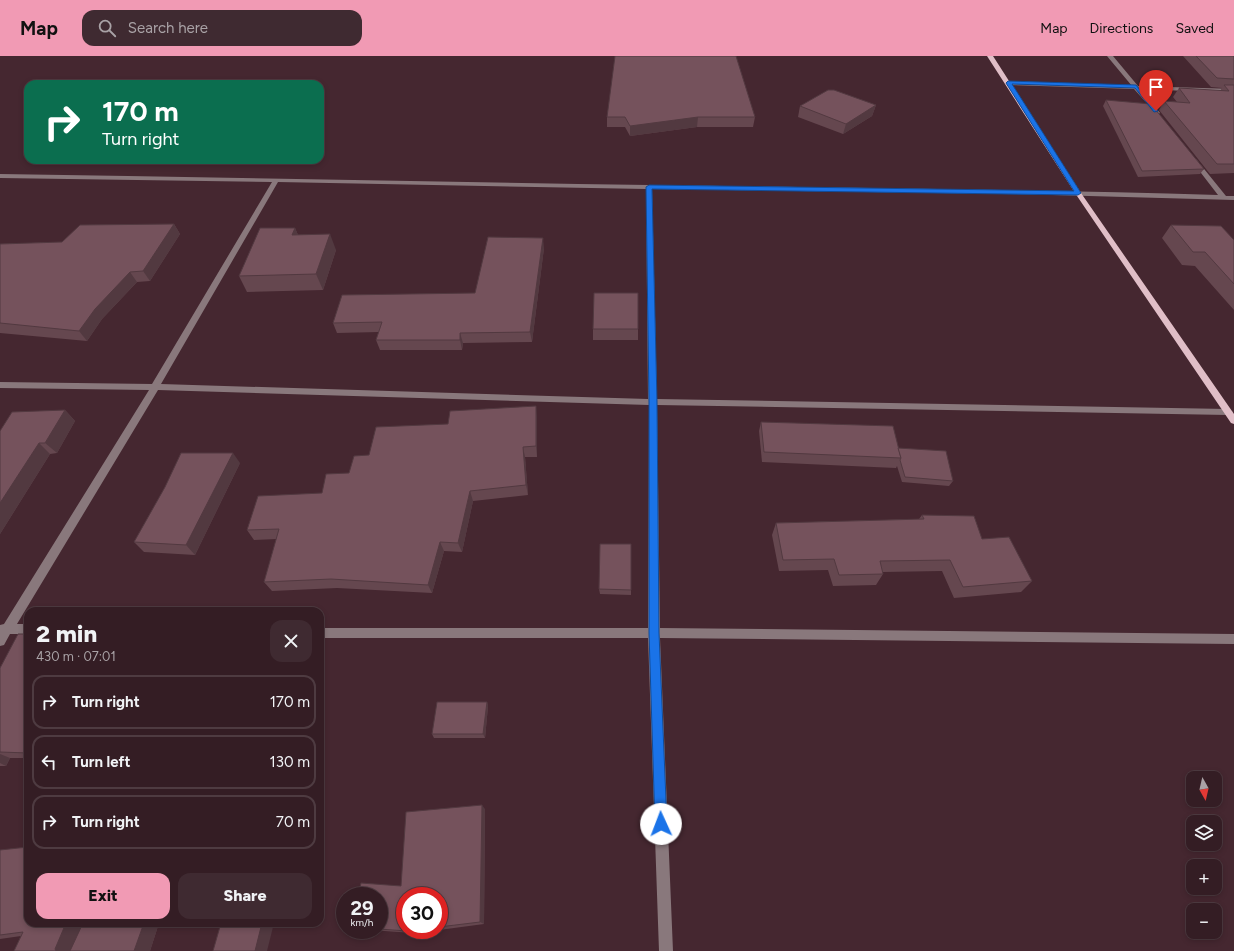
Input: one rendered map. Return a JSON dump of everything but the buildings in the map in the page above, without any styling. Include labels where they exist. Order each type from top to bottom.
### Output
[{"type":"main road","points":[[990,56],[1078,193],[1234,421]]},
{"type":"street","points":[[1110,56],[1161,117]]},
{"type":"street","points":[[1008,83],[1136,86],[1234,91]]},
{"type":"street","points":[[1190,154],[1224,198]]},
{"type":"street","points":[[0,176],[277,179],[649,187],[1078,193],[1234,198]]},
{"type":"street","points":[[0,641],[4,629],[155,387],[277,179]]},
{"type":"street","points":[[649,187],[653,402],[654,633],[666,951]]},
{"type":"street","points":[[0,385],[155,387],[653,402],[1228,412]]},
{"type":"street","points":[[4,629],[24,629]]},
{"type":"street","points":[[324,633],[654,633],[1234,639]]},
{"type":"route","points":[[661,824],[654,633],[653,402],[649,187],[1078,193],[1008,83],[1136,86],[1156,111]]}]
